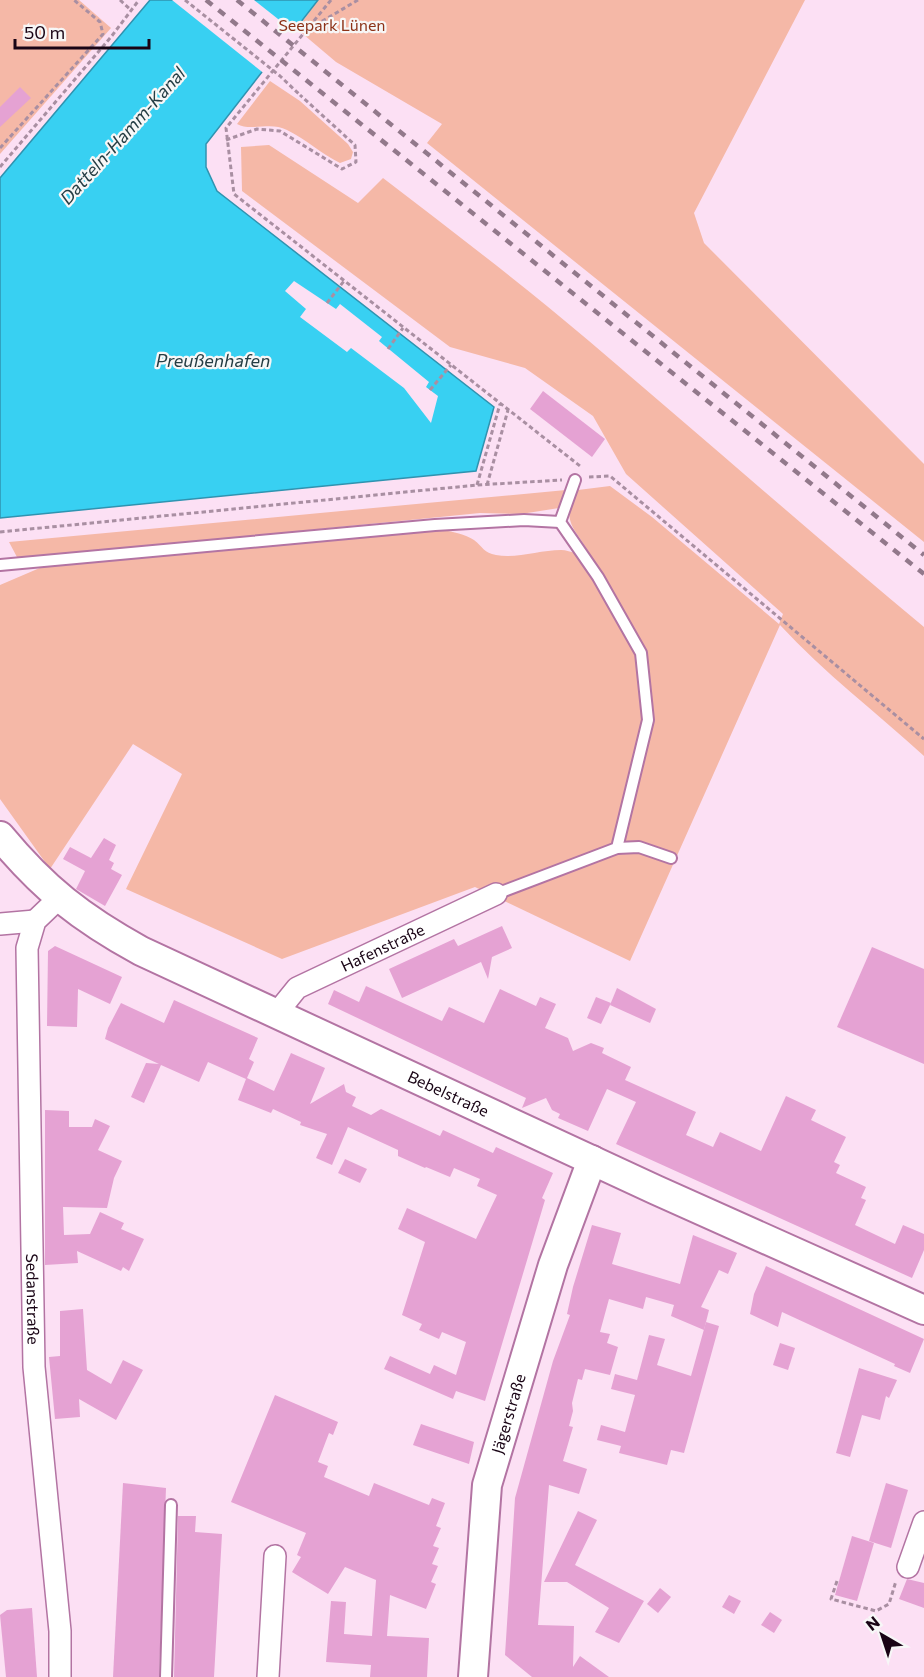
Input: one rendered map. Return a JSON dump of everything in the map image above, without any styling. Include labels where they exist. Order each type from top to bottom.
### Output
[{"type":"main road","name":"Bebelstraße","points":[[0,836],[58,899],[105,931],[141,951],[592,1160],[924,1310]]},
{"type":"main road","name":"Jägerstraße","points":[[473,1677],[487,1485],[553,1265],[592,1160]]},
{"type":"street","name":"Hafenstraße","points":[[276,1014],[297,988],[496,894]]},
{"type":"street","points":[[0,924],[35,921],[58,899]]},
{"type":"street","name":"Sedanstraße","points":[[35,921],[27,948],[34,1367],[60,1631],[60,1677]]},
{"type":"street","points":[[909,1567],[924,1525]]},
{"type":"street","points":[[268,1677],[275,1556]]},
{"type":"lane","points":[[560,522],[575,480]]},
{"type":"lane","points":[[0,565],[435,525],[524,520],[560,522]]},
{"type":"lane","points":[[560,522],[598,577],[641,653],[648,720],[617,848]]},
{"type":"lane","points":[[496,894],[617,848],[639,847],[671,858]]},
{"type":"lane","points":[[166,1677],[171,1505]]},
{"type":"path","points":[[0,148],[103,34],[100,22],[74,0]]},
{"type":"path","points":[[120,0],[131,10]]},
{"type":"path","points":[[0,167],[111,37],[139,0]]},
{"type":"path","points":[[184,0],[280,76],[355,145],[356,162],[342,169],[280,131],[257,129],[226,140]]},
{"type":"path","points":[[331,0],[226,128],[234,194],[594,476]]},
{"type":"path","points":[[308,30],[358,0]]},
{"type":"path","points":[[327,303],[344,281]]},
{"type":"path","points":[[388,349],[403,328]]},
{"type":"path","points":[[430,390],[451,365]]},
{"type":"path","points":[[477,485],[500,404]]},
{"type":"path","points":[[487,485],[508,410]]},
{"type":"path","points":[[0,532],[477,485],[610,476],[924,739]]},
{"type":"path","points":[[837,1581],[831,1599],[871,1610],[880,1610],[889,1604],[899,1572],[909,1567]]},
{"type":"green space","points":[[0,0],[79,0],[111,28],[0,154]]},
{"type":"green space","name":"Seepark Lünen","points":[[318,0],[805,0],[694,213],[704,243],[924,464],[924,542],[427,143],[442,124],[336,62],[297,29]]},
{"type":"green space","points":[[270,81],[300,101],[348,144],[353,152],[351,159],[340,163],[281,127],[248,127],[237,124]]},
{"type":"green space","points":[[269,145],[358,203],[383,178],[564,320],[924,627],[924,756],[832,676],[780,625],[630,961],[475,887],[282,959],[126,889],[182,774],[133,744],[50,869],[0,799],[0,585],[42,567],[443,530],[470,538],[486,551],[496,555],[512,556],[561,550],[592,559],[572,526],[570,511],[572,501],[578,490],[610,486],[652,517],[779,624],[783,614],[626,474],[593,416],[525,368],[450,347],[242,191],[241,147]]},
{"type":"green space","points":[[566,490],[559,508],[521,514],[480,513],[18,559],[9,542]]},
{"type":"water","name":"Preußenhafen","points":[[150,0],[318,0],[206,144],[206,167],[217,191],[494,407],[476,471],[0,518],[0,178]]},
{"type":"pier","points":[[172,0],[254,0],[297,34],[266,75]]},
{"type":"pier","points":[[294,281],[336,309],[340,304],[382,337],[379,341],[429,382],[426,387],[438,396],[431,423],[404,388],[351,348],[347,352],[300,317],[306,309],[285,291]]},
{"type":"building","points":[[20,87],[31,98],[0,127],[0,107]]},
{"type":"building","points":[[543,391],[605,439],[592,457],[530,409]]},
{"type":"building","points":[[104,838],[116,845],[109,860],[114,863],[111,869],[122,875],[105,906],[76,889],[85,871],[63,859],[70,847],[91,858]]},
{"type":"building","points":[[502,926],[512,948],[492,957],[488,979],[481,962],[402,998],[389,969],[454,939],[458,946]]},
{"type":"building","points":[[55,946],[122,977],[110,1004],[78,989],[77,1027],[47,1026],[48,951]]},
{"type":"building","points":[[872,947],[924,969],[924,1064],[837,1027]]},
{"type":"building","points":[[366,986],[442,1021],[449,1007],[484,1023],[500,989],[536,1006],[540,997],[556,1004],[545,1028],[568,1038],[573,1051],[591,1043],[604,1048],[602,1053],[631,1067],[625,1080],[696,1112],[686,1135],[713,1147],[720,1132],[761,1151],[786,1096],[816,1110],[811,1120],[846,1137],[834,1162],[840,1165],[836,1173],[866,1187],[861,1198],[866,1200],[855,1225],[895,1244],[903,1225],[924,1234],[924,1250],[912,1278],[616,1144],[636,1102],[607,1089],[588,1131],[558,1118],[560,1114],[552,1110],[546,1098],[522,1108],[526,1098],[328,1004],[334,990],[359,1002]]},
{"type":"building","points":[[617,988],[656,1009],[650,1023],[610,1005]]},
{"type":"building","points":[[596,997],[611,1003],[601,1024],[587,1018]]},
{"type":"building","points":[[174,1000],[258,1038],[249,1059],[254,1062],[247,1078],[274,1091],[291,1053],[325,1068],[310,1104],[344,1084],[346,1092],[356,1097],[352,1106],[371,1115],[381,1109],[440,1136],[443,1130],[493,1153],[496,1147],[553,1173],[542,1198],[545,1200],[485,1401],[456,1391],[453,1399],[384,1369],[390,1356],[430,1374],[434,1365],[456,1375],[466,1342],[442,1332],[439,1339],[419,1330],[422,1324],[402,1315],[425,1242],[398,1229],[407,1208],[476,1239],[497,1195],[477,1186],[480,1179],[454,1168],[450,1177],[425,1168],[398,1156],[398,1150],[348,1127],[332,1165],[316,1158],[327,1134],[300,1125],[301,1122],[273,1109],[271,1113],[238,1100],[246,1079],[208,1062],[199,1082],[161,1065],[144,1103],[131,1097],[146,1063],[159,1064],[105,1039],[108,1028],[121,1003],[164,1023]]},
{"type":"building","points":[[45,1110],[69,1111],[69,1127],[92,1127],[95,1119],[110,1126],[98,1150],[122,1161],[114,1178],[107,1208],[63,1207],[64,1235],[90,1234],[100,1212],[124,1223],[121,1229],[144,1239],[129,1271],[123,1267],[121,1271],[77,1251],[78,1263],[45,1265]]},
{"type":"building","points":[[345,1159],[367,1169],[360,1183],[338,1173]]},
{"type":"building","points":[[592,1225],[621,1233],[612,1264],[680,1284],[693,1235],[737,1253],[728,1274],[719,1270],[701,1307],[709,1310],[704,1330],[671,1316],[674,1305],[646,1297],[643,1309],[609,1299],[600,1332],[610,1334],[607,1343],[618,1347],[610,1375],[585,1369],[582,1380],[578,1379],[569,1426],[573,1427],[563,1461],[587,1469],[579,1494],[549,1485],[538,1625],[574,1626],[573,1667],[580,1656],[609,1677],[532,1677],[505,1655],[515,1498],[553,1361],[570,1315],[567,1314],[573,1287]]},
{"type":"building","points":[[766,1266],[924,1339],[910,1373],[782,1312],[778,1327],[750,1314],[754,1294]]},
{"type":"building","points":[[83,1309],[87,1370],[111,1384],[123,1360],[143,1370],[116,1420],[79,1399],[80,1417],[55,1419],[49,1357],[60,1356],[60,1311]]},
{"type":"building","points":[[706,1322],[719,1326],[684,1453],[671,1450],[667,1465],[619,1453],[621,1446],[597,1440],[601,1425],[625,1432],[635,1395],[611,1389],[615,1374],[637,1380],[649,1335],[665,1339],[657,1365],[691,1376]]},
{"type":"building","points":[[780,1343],[795,1348],[788,1370],[773,1365]]},
{"type":"building","points":[[859,1368],[897,1380],[889,1398],[886,1396],[880,1420],[862,1415],[850,1457],[836,1453]]},
{"type":"building","points":[[275,1395],[338,1422],[333,1435],[329,1433],[318,1462],[328,1466],[324,1477],[369,1496],[374,1483],[429,1505],[432,1498],[445,1503],[436,1526],[441,1528],[433,1546],[439,1548],[432,1564],[438,1566],[431,1582],[436,1584],[426,1609],[390,1595],[387,1636],[429,1638],[427,1677],[370,1677],[371,1665],[326,1662],[331,1601],[346,1602],[344,1634],[372,1636],[376,1580],[345,1567],[328,1594],[292,1572],[301,1557],[297,1555],[306,1533],[231,1502]]},
{"type":"building","points":[[421,1424],[474,1442],[469,1464],[413,1445]]},
{"type":"building","points":[[123,1483],[166,1488],[159,1677],[113,1677]]},
{"type":"building","points":[[886,1483],[908,1490],[891,1548],[869,1541]]},
{"type":"building","points":[[578,1511],[597,1520],[575,1565],[644,1601],[619,1643],[595,1632],[609,1608],[567,1582],[544,1582]]},
{"type":"building","points":[[178,1516],[196,1516],[195,1532],[222,1534],[214,1677],[174,1677]]},
{"type":"building","points":[[852,1536],[874,1543],[857,1601],[835,1595]]},
{"type":"building","points":[[907,1579],[924,1583],[924,1608],[899,1599]]},
{"type":"building","points":[[660,1588],[671,1597],[658,1613],[647,1604]]},
{"type":"building","points":[[729,1595],[741,1601],[734,1614],[722,1607]]},
{"type":"building","points":[[32,1608],[37,1677],[6,1677],[0,1615],[7,1610]]},
{"type":"building","points":[[770,1612],[782,1620],[774,1633],[761,1625]]},
{"type":"railway","points":[[206,0],[924,574]]},
{"type":"railway","points":[[237,0],[924,555]]},
{"type":"water label","name":"Datteln-Hamm-Kanal","points":[[123,136]]}]
